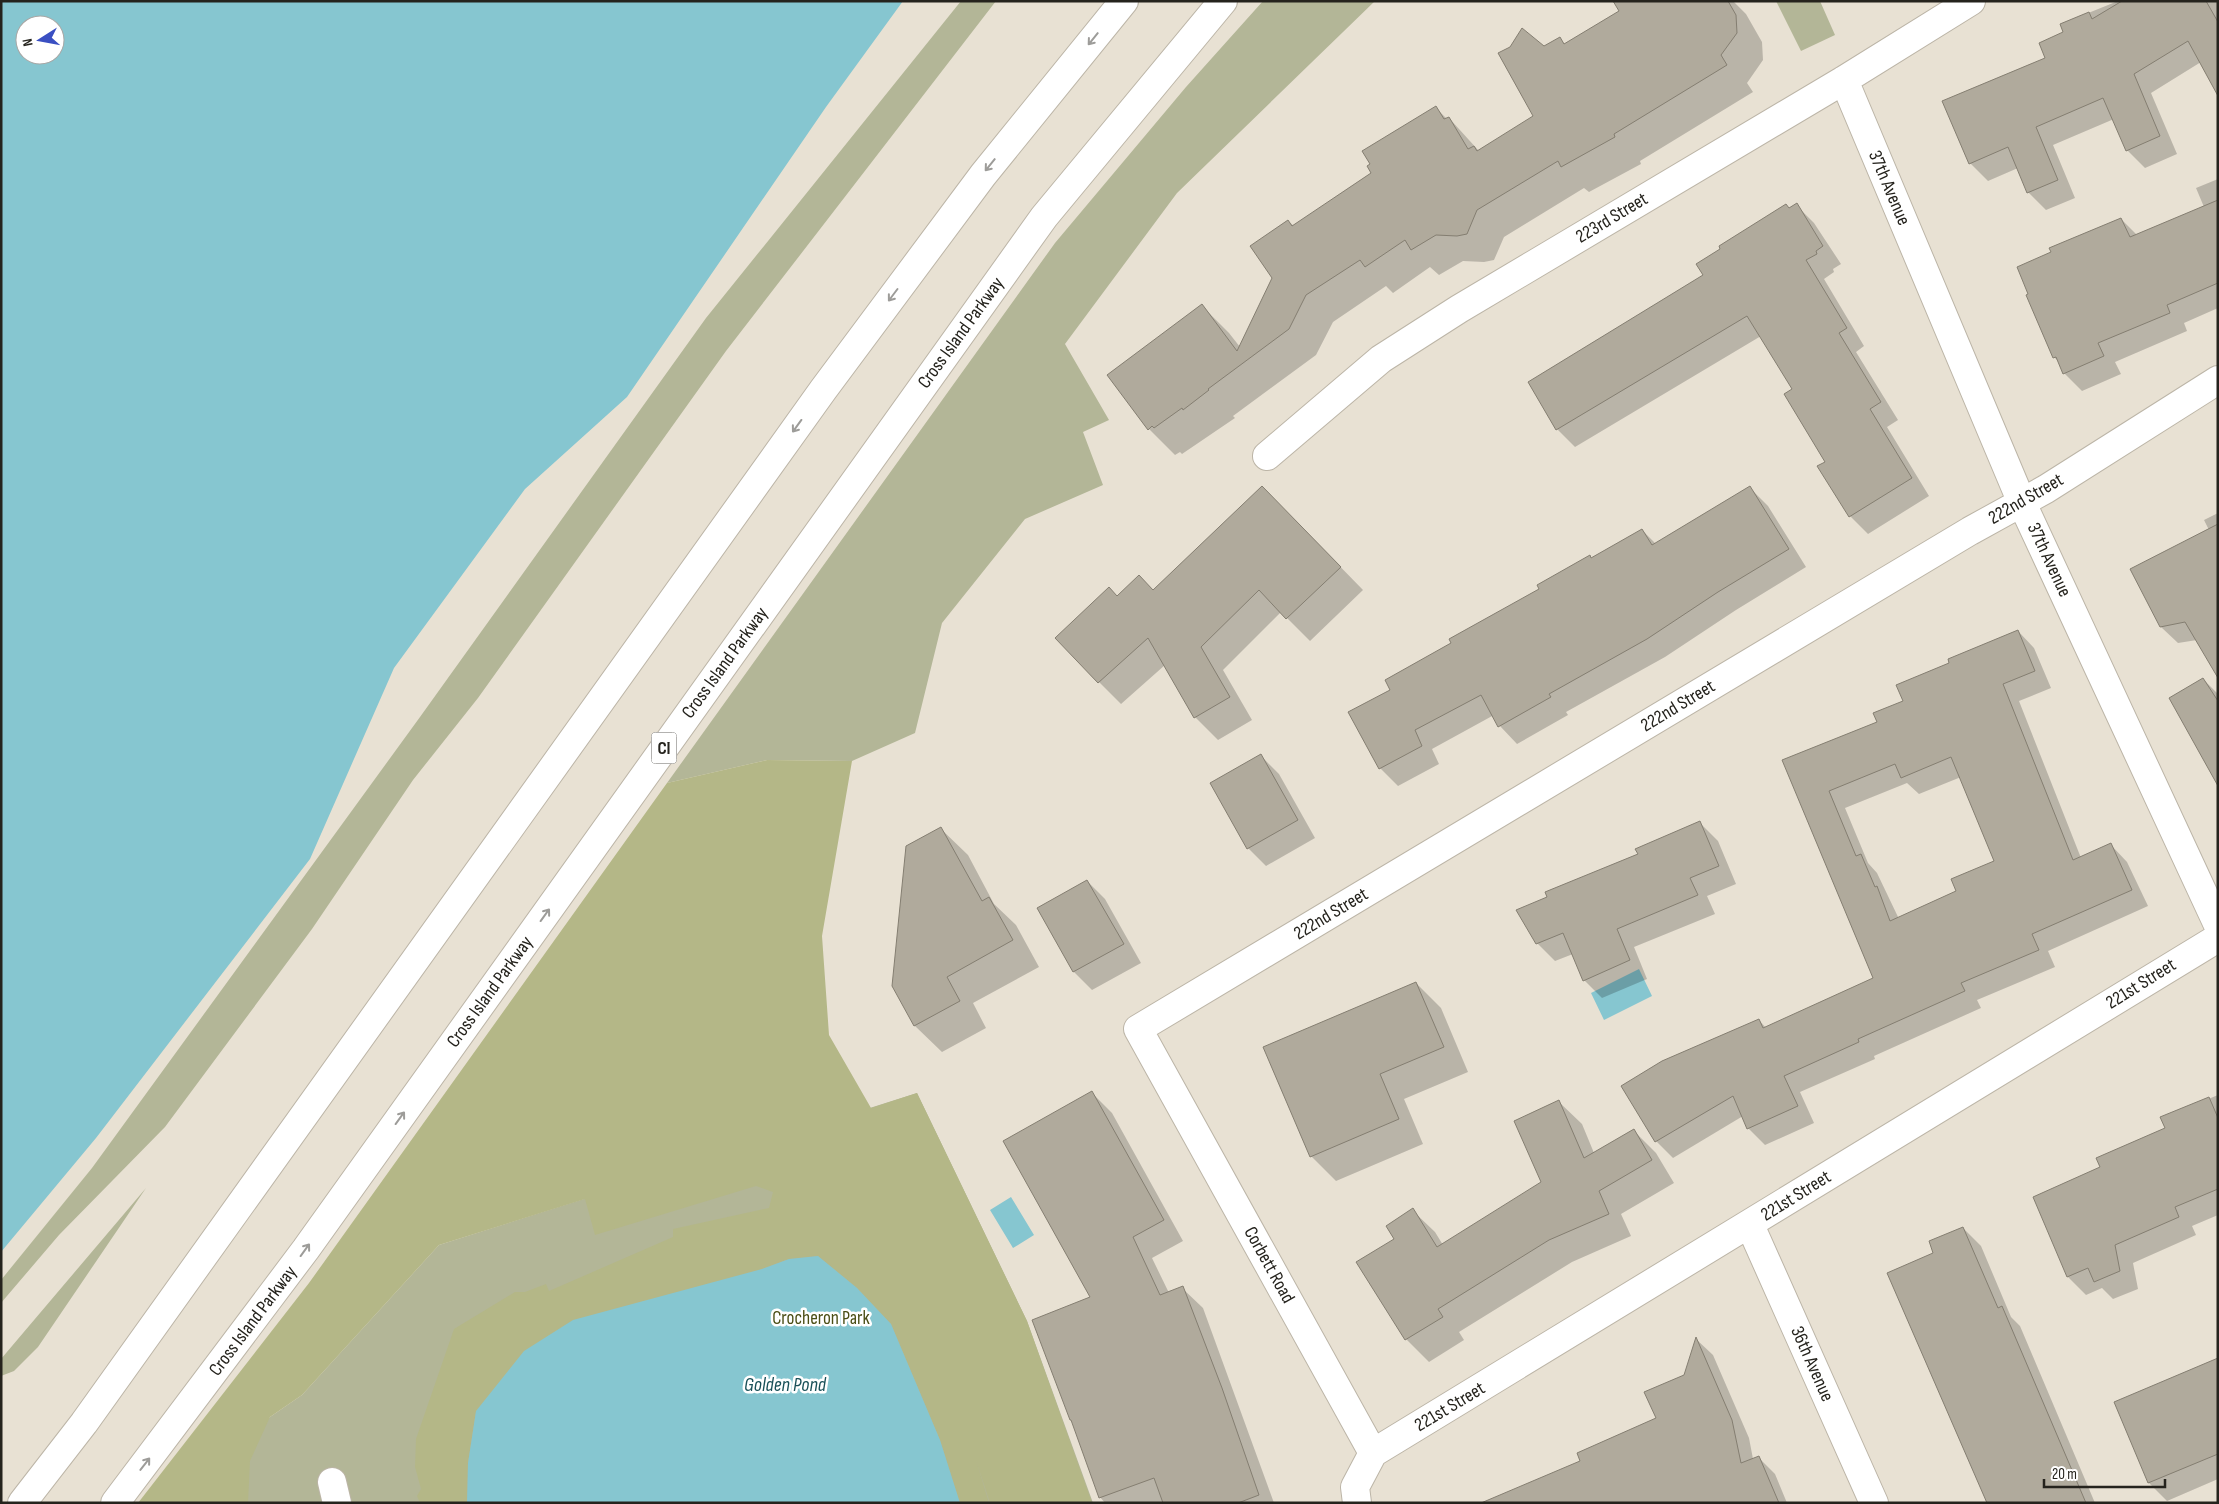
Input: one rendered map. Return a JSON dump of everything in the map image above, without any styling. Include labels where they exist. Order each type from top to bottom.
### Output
[{"type":"main road","points":[[22,1503],[96,1406],[823,390],[982,175],[1124,1]]},
{"type":"main road","name":"Cross Island Parkway","points":[[114,1503],[306,1249],[1044,217],[1223,1]]},
{"type":"main road","name":"223rd Street","points":[[1267,456],[1381,359],[1459,309],[1844,80],[1971,1]]},
{"type":"main road","name":"37th Avenue","points":[[1844,80],[2022,503],[2218,925]]},
{"type":"main road","name":"222nd Street","points":[[1138,1030],[1962,536],[2022,503],[2218,380]]},
{"type":"main road","name":"221st Street","points":[[1373,1453],[1750,1225],[2218,938]]},
{"type":"main road","name":"Corbett Road","points":[[1138,1030],[1373,1453]]},
{"type":"main road","name":"36th Avenue","points":[[1750,1225],[1874,1503]]},
{"type":"main road","points":[[1357,1503],[1355,1487],[1373,1453]]},
{"type":"green space","points":[[961,1],[996,1],[726,351],[478,698],[413,780],[312,929],[165,1127],[59,1235],[1,1303],[1,1280],[92,1168],[420,717],[706,318]]},
{"type":"green space","points":[[1263,1],[1375,1],[1177,193],[1065,344],[1109,420],[1083,432],[1103,485],[1025,519],[942,623],[915,733],[852,761],[767,760],[667,783],[1055,243],[1186,87]]},
{"type":"green space","points":[[1776,1],[1820,1],[1835,35],[1801,51]]},
{"type":"green space","points":[[767,760],[852,761],[822,936],[829,1035],[871,1108],[917,1093],[1027,1321],[1092,1503],[990,1503],[976,1460],[989,1503],[960,1503],[940,1440],[891,1324],[857,1288],[818,1256],[789,1259],[762,1269],[476,1411],[468,1463],[467,1503],[420,1503],[417,1496],[421,1489],[415,1467],[416,1439],[454,1329],[515,1292],[525,1292],[546,1284],[549,1291],[673,1237],[673,1229],[769,1208],[773,1192],[756,1186],[595,1235],[585,1199],[439,1245],[302,1395],[270,1417],[250,1461],[248,1503],[138,1503],[309,1283],[667,783]]},
{"type":"green space","name":"Crocheron Park","points":[[917,1093],[1027,1321],[1093,1503],[196,1503],[270,1417],[302,1395],[439,1245]]},
{"type":"green space","points":[[146,1188],[38,1347],[14,1371],[1,1376],[1,1359]]},
{"type":"water","points":[[1,1],[903,1],[826,107],[627,397],[525,489],[394,668],[310,859],[96,1138],[1,1252]]},
{"type":"water","points":[[1639,969],[1652,996],[1604,1020],[1591,993]]},
{"type":"water","points":[[1011,1197],[1034,1235],[1013,1248],[990,1210]]},
{"type":"water","name":"Golden Pond","points":[[818,1256],[857,1288],[891,1324],[940,1440],[960,1503],[467,1503],[468,1463],[476,1411],[524,1351],[573,1320],[762,1269],[789,1259]]},
{"type":"building","points":[[1613,1],[1728,1],[1736,15],[1737,33],[1721,55],[1727,65],[1614,134],[1615,137],[1561,167],[1558,161],[1477,210],[1467,234],[1457,236],[1436,235],[1411,250],[1405,240],[1365,267],[1360,260],[1306,295],[1289,329],[1208,389],[1183,410],[1182,408],[1154,428],[1152,426],[1148,430],[1107,375],[1202,304],[1237,351],[1272,278],[1250,246],[1288,220],[1292,226],[1371,173],[1367,166],[1370,164],[1362,151],[1436,106],[1444,119],[1449,117],[1468,149],[1474,146],[1477,151],[1533,116],[1498,53],[1510,47],[1522,28],[1544,46],[1560,37],[1564,44],[1619,11]]},
{"type":"building","points":[[2122,1],[2206,1],[2218,22],[2218,96],[2188,41],[2134,74],[2160,136],[2126,151],[2103,98],[2036,127],[2058,180],[2027,193],[2008,147],[1969,164],[1942,101],[2045,58],[2039,43],[2063,32],[2060,24],[2089,12],[2092,19]]},
{"type":"building","points":[[2218,200],[2218,283],[2167,305],[2170,313],[2098,343],[2104,356],[2063,374],[2056,357],[2053,358],[2026,295],[2028,294],[2017,267],[2051,252],[2049,248],[2121,218],[2130,237]]},
{"type":"building","points":[[1797,203],[1823,246],[1816,251],[1817,254],[1806,260],[1847,328],[1839,333],[1881,402],[1870,409],[1912,478],[1849,517],[1817,466],[1825,462],[1784,394],[1792,389],[1747,316],[1556,430],[1528,382],[1703,275],[1696,264],[1720,249],[1719,246],[1786,204],[1789,208]]},
{"type":"building","points":[[1262,486],[1341,567],[1286,619],[1259,590],[1201,647],[1230,697],[1194,718],[1148,638],[1098,683],[1055,638],[1109,587],[1117,596],[1139,575],[1153,590]]},
{"type":"building","points":[[1750,486],[1789,549],[1718,592],[1647,639],[1549,694],[1551,697],[1498,727],[1481,695],[1415,730],[1422,746],[1379,769],[1348,712],[1390,690],[1385,680],[1451,643],[1449,639],[1539,589],[1537,585],[1590,555],[1591,558],[1642,529],[1652,545]]},
{"type":"building","points":[[2218,524],[2218,678],[2185,622],[2160,627],[2130,569]]},
{"type":"building","points":[[2018,630],[2035,671],[2003,684],[2073,860],[2111,843],[2132,890],[2032,934],[2039,950],[1961,983],[1965,991],[1858,1039],[1859,1042],[1784,1076],[1798,1106],[1747,1129],[1733,1096],[1655,1142],[1621,1086],[1662,1061],[1759,1019],[1763,1028],[1873,978],[1782,760],[1877,722],[1873,713],[1903,701],[1896,685],[1949,663],[1948,659]],"holes":[[[1951,757],[1994,861],[1951,879],[1956,891],[1890,921],[1877,886],[1875,887],[1861,854],[1856,856],[1829,791],[1895,764],[1901,778]]]},
{"type":"building","points":[[2203,678],[2218,701],[2218,786],[2169,698]]},
{"type":"building","points":[[1261,754],[1298,820],[1247,849],[1210,783]]},
{"type":"building","points":[[1700,821],[1719,866],[1690,878],[1698,895],[1617,929],[1630,960],[1583,981],[1563,933],[1536,944],[1516,910],[1547,897],[1545,892],[1638,854],[1635,849]]},
{"type":"building","points":[[941,827],[982,901],[989,897],[1013,940],[947,977],[960,1001],[914,1026],[892,986],[906,846]]},
{"type":"building","points":[[1087,880],[1124,944],[1073,972],[1037,908]]},
{"type":"building","points":[[1416,982],[1444,1047],[1380,1074],[1399,1119],[1310,1157],[1263,1047]]},
{"type":"building","points":[[1092,1091],[1164,1220],[1133,1237],[1160,1295],[1183,1286],[1222,1388],[1259,1495],[1238,1503],[1163,1503],[1154,1478],[1099,1498],[1032,1320],[1090,1297],[1003,1141]]},
{"type":"building","points":[[2209,1097],[2218,1118],[2218,1189],[2175,1207],[2179,1217],[2115,1245],[2120,1271],[2094,1282],[2088,1268],[2067,1277],[2033,1197],[2100,1167],[2096,1158],[2165,1128],[2160,1117]]},
{"type":"building","points":[[1559,1100],[1584,1158],[1634,1129],[1652,1160],[1599,1191],[1609,1214],[1549,1240],[1438,1309],[1443,1317],[1405,1340],[1356,1262],[1394,1239],[1386,1226],[1413,1208],[1437,1247],[1541,1182],[1514,1121]]},
{"type":"building","points":[[1963,1227],[1998,1308],[2002,1306],[2086,1503],[1987,1503],[1887,1273],[1933,1253],[1929,1241]]},
{"type":"building","points":[[1696,1337],[1732,1420],[1741,1463],[1759,1456],[1779,1503],[1481,1503],[1580,1461],[1577,1453],[1656,1418],[1644,1392],[1684,1375]]},
{"type":"building","points":[[2218,1358],[2218,1454],[2148,1483],[2114,1402]]}]
